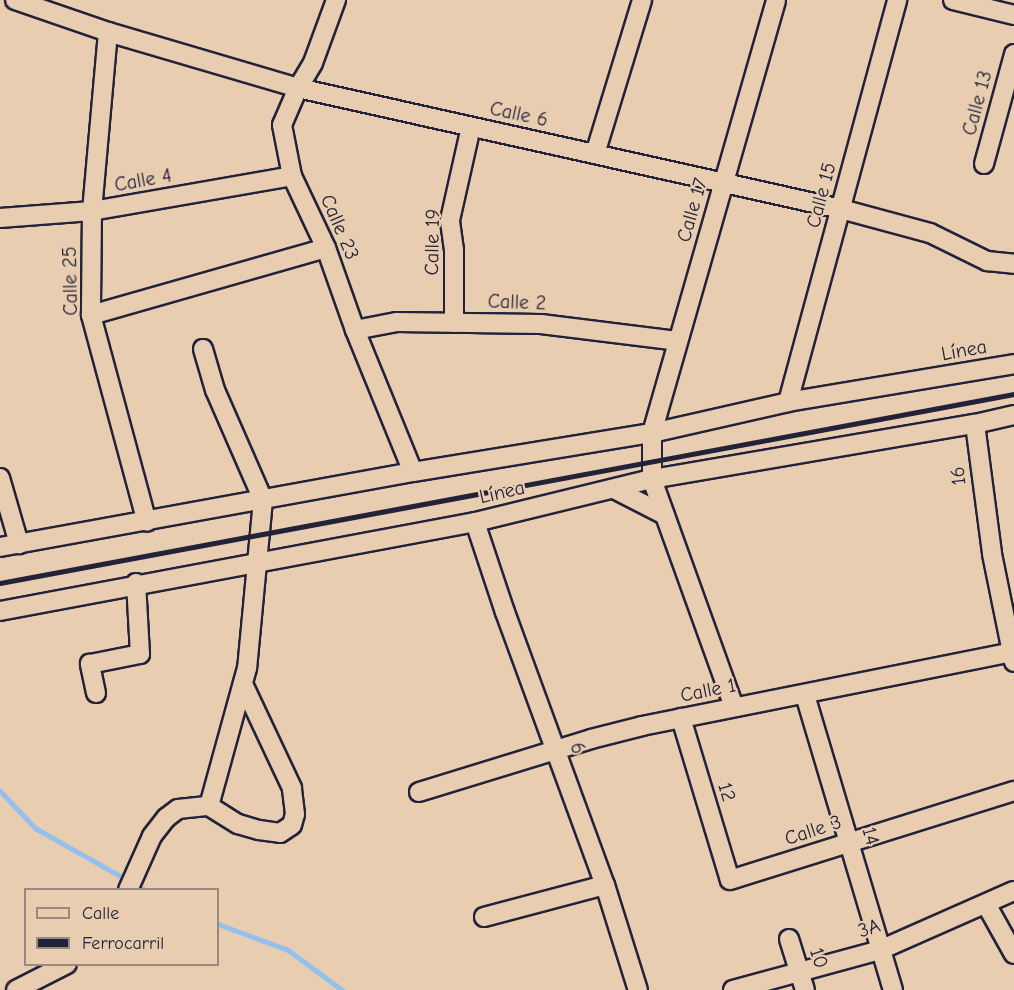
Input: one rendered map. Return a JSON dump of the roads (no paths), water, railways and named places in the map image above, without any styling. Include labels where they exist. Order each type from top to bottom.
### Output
[{"type":"street","name":"Calle 6","points":[[15,0],[108,32],[298,88],[841,209],[930,232],[987,261],[1014,264]]},
{"type":"street","name":"Calle 23","points":[[336,0],[313,63],[298,88],[282,125],[292,176],[326,248],[355,330],[413,472]]},
{"type":"street","points":[[595,154],[642,0]]},
{"type":"street","name":"Calle 17","points":[[652,433],[776,0]]},
{"type":"street","name":"Calle 15","points":[[788,402],[897,0]]},
{"type":"street","points":[[953,0],[1014,15]]},
{"type":"street","name":"Calle 25","points":[[108,32],[92,211],[91,315],[147,522]]},
{"type":"street","name":"Calle 13","points":[[984,164],[1014,54]]},
{"type":"street","name":"Calle 19","points":[[454,323],[454,250],[450,220],[471,127]]},
{"type":"street","name":"Calle 4","points":[[0,218],[92,211],[292,176]]},
{"type":"street","points":[[91,315],[326,248]]},
{"type":"street","name":"Calle 2","points":[[355,330],[397,321],[541,324],[677,341]]},
{"type":"street","points":[[202,349],[222,407],[263,500],[247,668],[209,806]]},
{"type":"street","name":"Línea","points":[[0,547],[413,472],[652,433],[788,402],[1014,364]]},
{"type":"street","name":"Línea","points":[[0,610],[136,583],[256,565],[475,522],[652,479],[975,424],[1014,415]]},
{"type":"street","name":"16","points":[[975,424],[992,554],[1013,656]]},
{"type":"street","points":[[652,433],[652,479],[734,707]]},
{"type":"street","points":[[0,478],[19,544]]},
{"type":"street","points":[[614,489],[665,515]]},
{"type":"street","name":"6","points":[[475,522],[555,752],[605,885],[638,990]]},
{"type":"street","points":[[96,693],[90,664],[140,654],[136,583]]},
{"type":"street","name":"Calle 1","points":[[419,792],[555,752],[591,739],[681,718],[1013,656]]},
{"type":"street","points":[[129,888],[152,836],[166,818],[178,809],[209,806],[238,824],[280,832],[292,825],[295,814],[292,788],[243,684]]},
{"type":"street","name":"14","points":[[805,695],[893,990]]},
{"type":"street","name":"12","points":[[681,718],[730,880]]},
{"type":"street","name":"Calle 3","points":[[730,880],[1014,791]]},
{"type":"street","points":[[484,917],[605,885]]},
{"type":"street","name":"3A","points":[[733,990],[803,981],[1014,891]]},
{"type":"street","points":[[986,904],[1014,954]]},
{"type":"street","name":"10","points":[[789,939],[803,981]]},
{"type":"street","points":[[16,990],[63,966]]},
{"type":"waterway","points":[[0,791],[35,828],[141,888]]},
{"type":"waterway","points":[[219,924],[288,950],[342,990]]},
{"type":"railway","points":[[0,583],[1014,394]]}]
